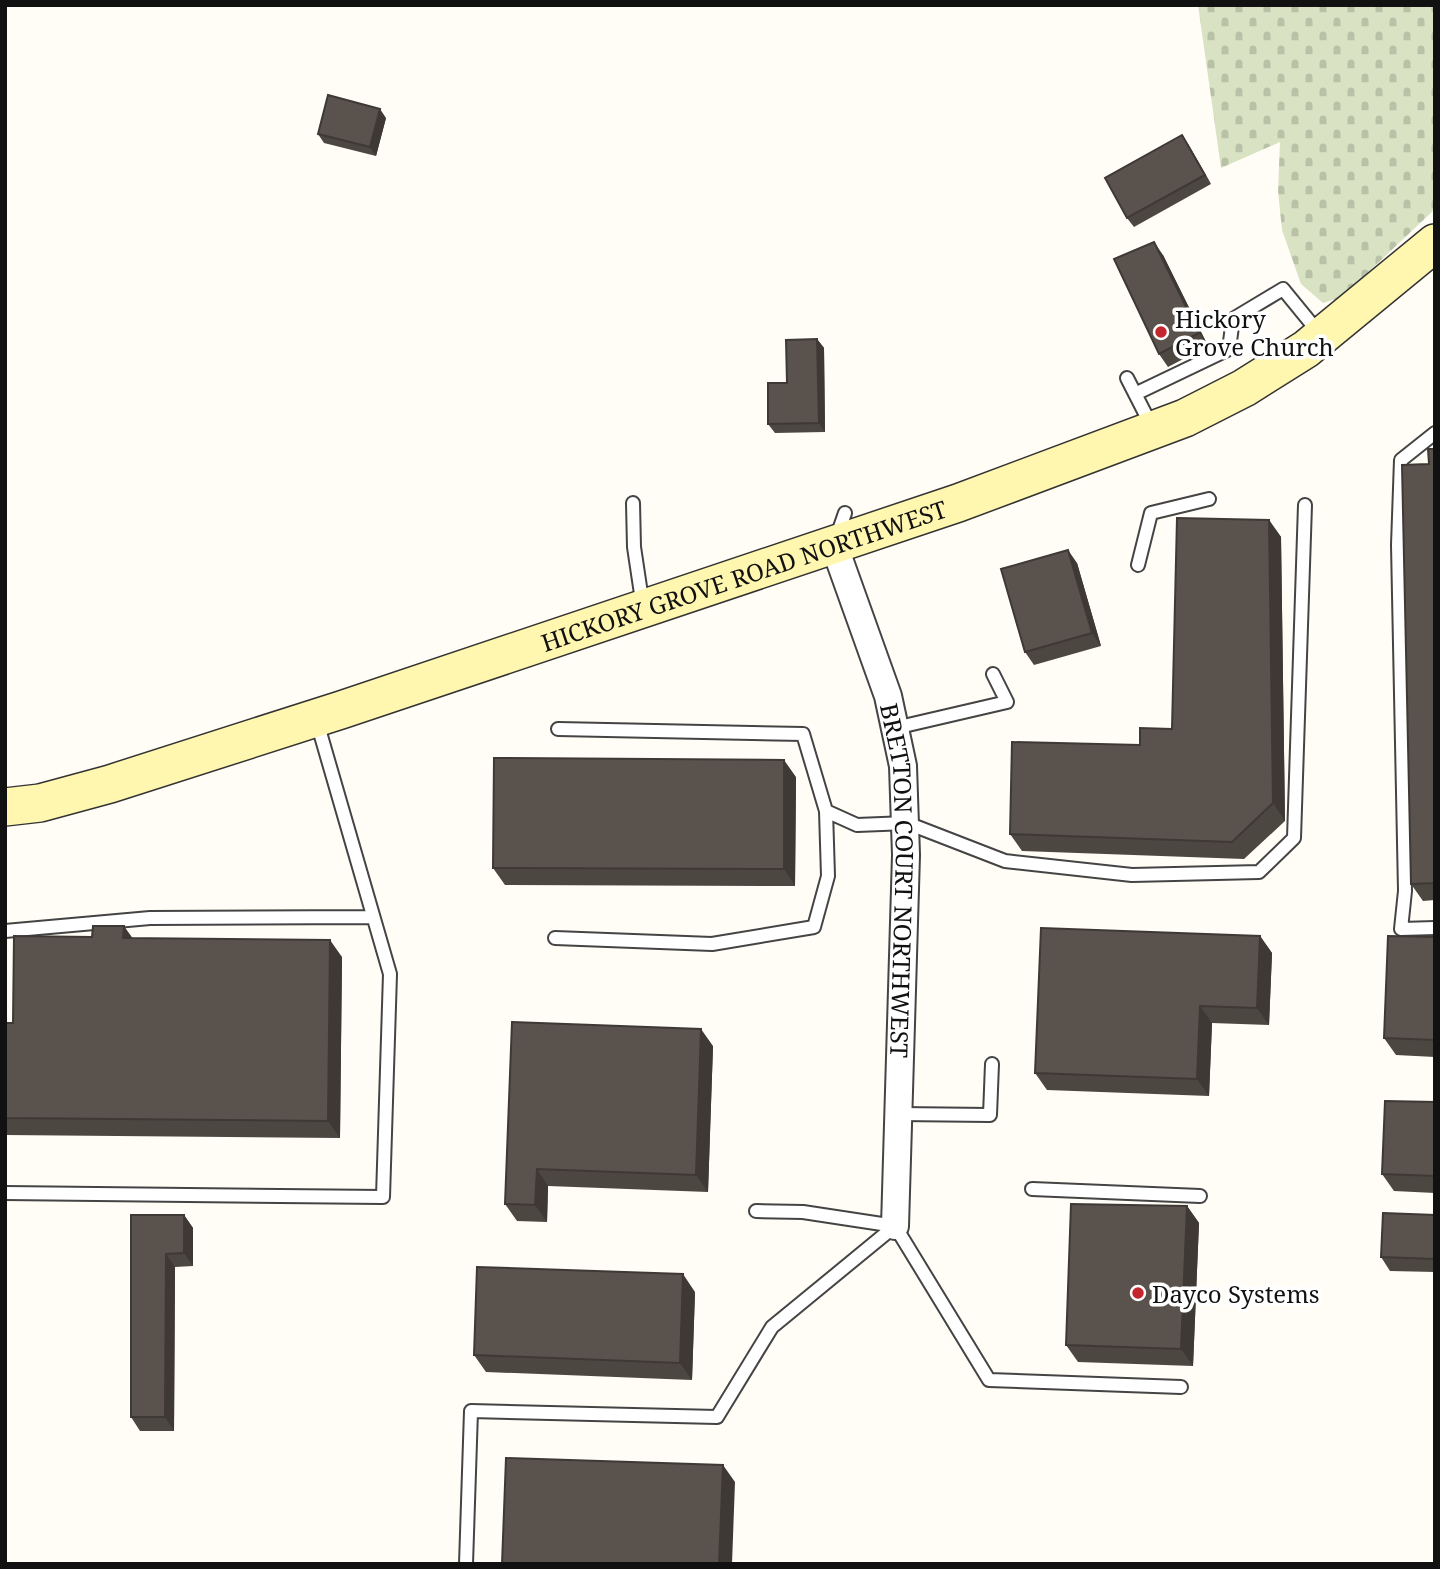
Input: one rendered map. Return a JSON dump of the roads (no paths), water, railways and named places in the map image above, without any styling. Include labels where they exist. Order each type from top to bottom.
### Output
[{"type":"street","name":"HICKORY GROVE ROAD NORTHWEST","points":[[5,807],[40,803],[98,787],[316,718],[643,609],[840,529],[958,503],[1185,418],[1244,388],[1322,336],[1435,243]]},
{"type":"street","name":"BRETTON COURT NORTHWEST","points":[[840,529],[903,765],[907,823],[895,1226]]},
{"type":"lane","points":[[1135,394],[1229,349],[1233,319],[1283,289],[1322,336]]},
{"type":"lane","points":[[1127,378],[1153,430]]},
{"type":"lane","points":[[1435,433],[1401,460],[1398,545],[1405,891],[1401,929],[1435,928]]},
{"type":"lane","points":[[1138,565],[1151,513],[1209,499]]},
{"type":"lane","points":[[633,503],[634,547],[643,609]]},
{"type":"lane","points":[[826,811],[857,825],[907,823],[1004,861],[1132,875],[1259,872],[1294,838],[1305,505]]},
{"type":"lane","points":[[895,728],[1007,702],[993,674]]},
{"type":"lane","points":[[5,1193],[383,1197],[390,974],[316,718]]},
{"type":"lane","points":[[555,937],[712,944],[814,927],[828,876],[826,811],[803,734],[558,729]]},
{"type":"lane","points":[[5,931],[149,918],[373,917]]},
{"type":"lane","points":[[899,1114],[990,1115],[992,1065]]},
{"type":"lane","points":[[1032,1189],[1200,1196]]},
{"type":"lane","points":[[756,1211],[803,1212],[895,1226],[989,1380],[1181,1387]]},
{"type":"lane","points":[[466,1564],[471,1410],[717,1418],[772,1327],[895,1226]]},
{"type":"place","name":"Hickory Grove Church","points":[[1161,332]]},
{"type":"place","name":"Dayco Systems","points":[[1138,1293]]}]
